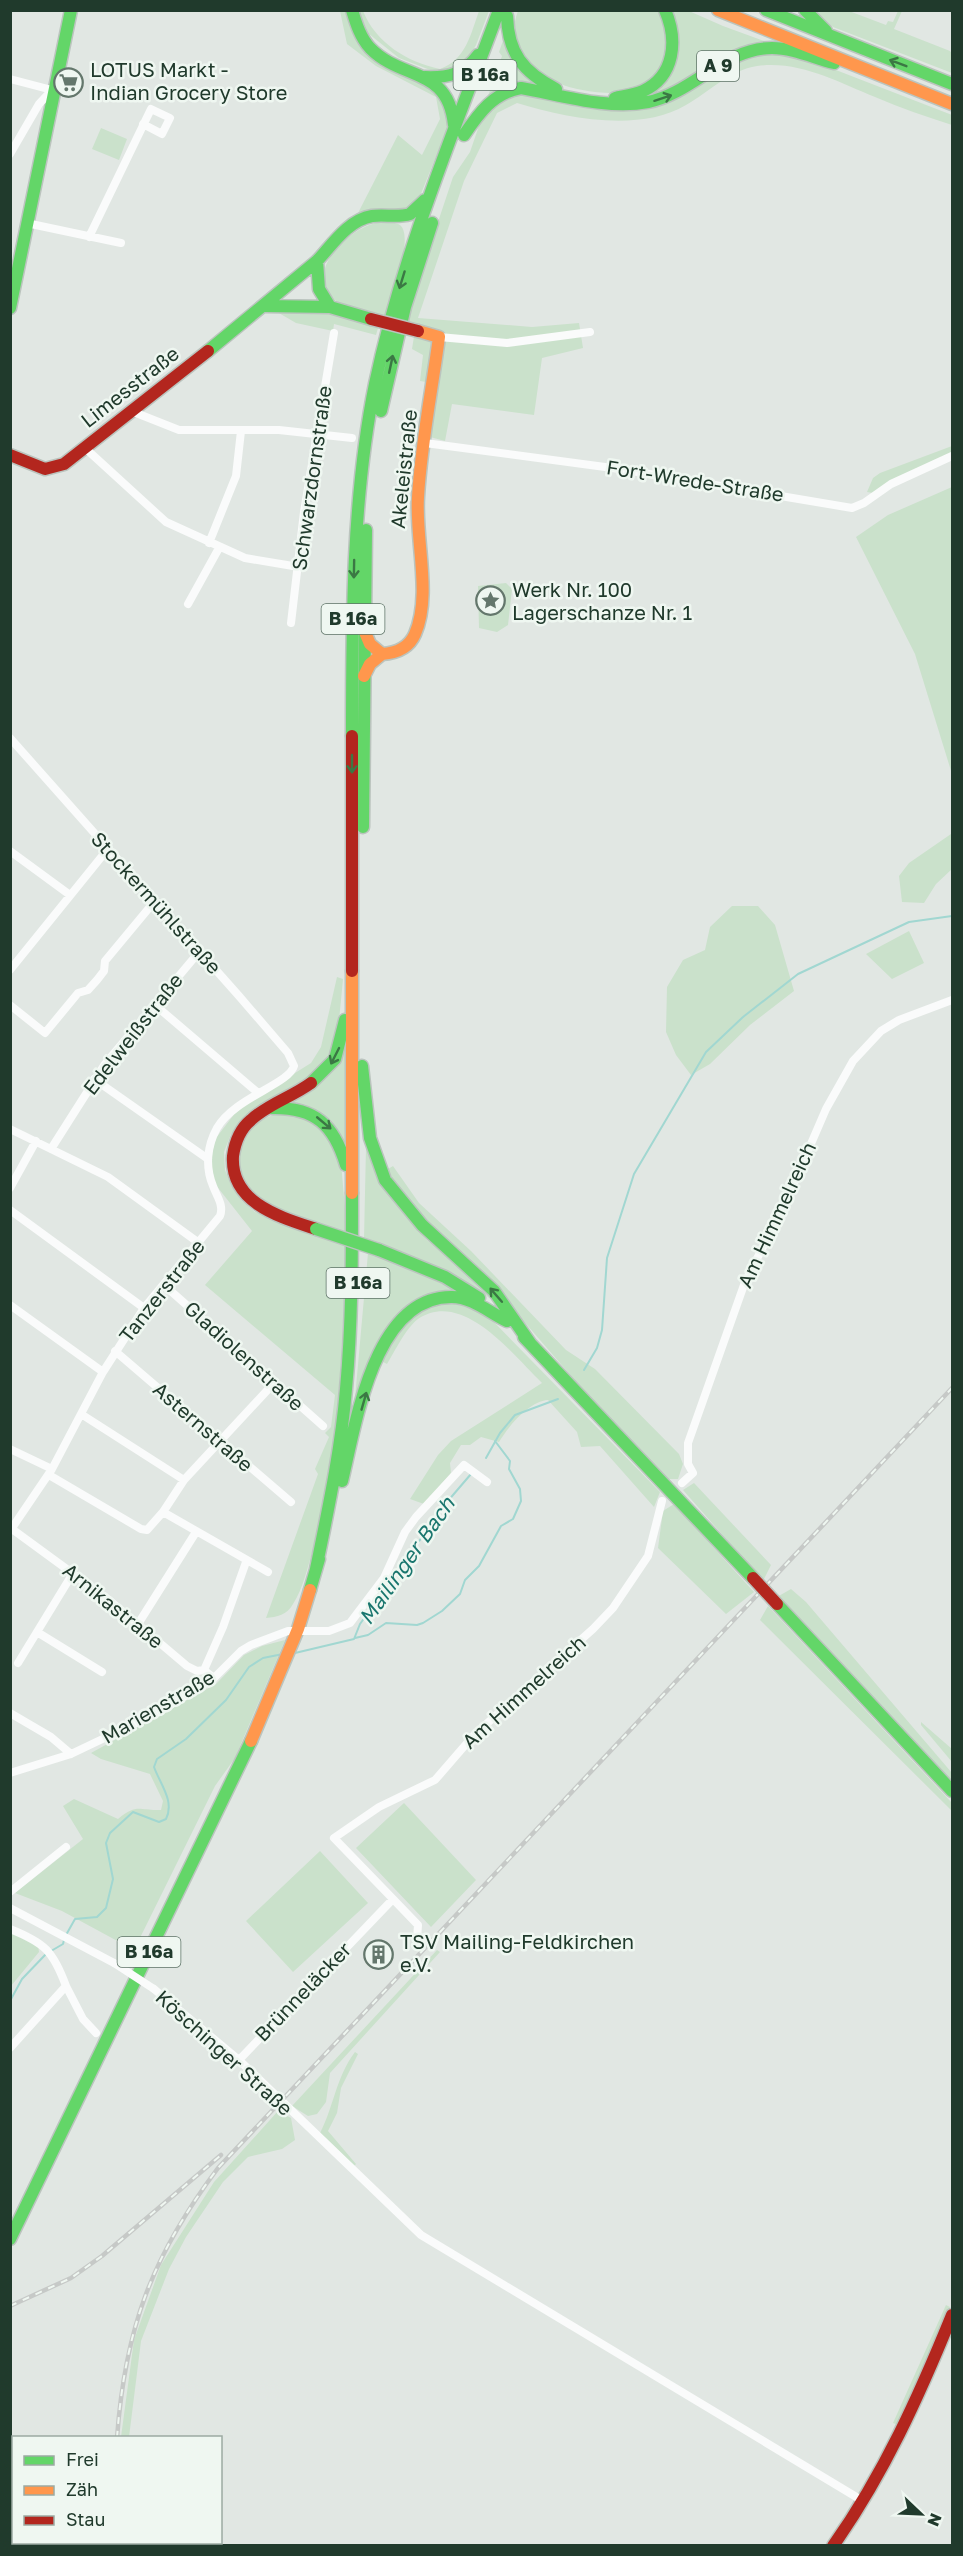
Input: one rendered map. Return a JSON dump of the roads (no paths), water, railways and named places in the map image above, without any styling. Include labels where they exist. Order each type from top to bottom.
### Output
[{"type":"main road","points":[[10,308],[31,224],[52,90],[71,10]]},
{"type":"main road","points":[[352,10],[362,37],[373,51],[426,77],[448,96],[459,134]]},
{"type":"main road","name":"A 9","points":[[606,100],[644,90],[657,82],[667,69],[673,54],[674,36],[673,26],[665,10]]},
{"type":"main road","name":"A 9","points":[[711,10],[834,63]]},
{"type":"main road","name":"A 9","points":[[718,10],[952,104]]},
{"type":"main road","points":[[766,10],[952,84]]},
{"type":"main road","points":[[805,10],[833,38]]},
{"type":"main road","name":"A 9","points":[[505,12],[507,41],[514,58],[526,71],[566,94]]},
{"type":"main road","name":"B 16a","points":[[10,2239],[262,1718],[298,1629],[337,1498],[357,1345],[362,1066],[363,679],[369,495],[380,417],[405,307],[487,42],[505,12]]},
{"type":"main road","name":"B 16a","points":[[316,1569],[331,1495],[346,1390],[352,1194],[352,662],[360,488],[386,335],[413,245],[434,185],[459,134],[505,12]]},
{"type":"main road","points":[[426,77],[441,78],[460,73],[473,62],[487,42]]},
{"type":"main road","name":"A 9","points":[[459,134],[490,100],[509,89],[521,88],[638,104],[668,97],[722,63],[761,50],[795,52],[883,77]]},
{"type":"main road","points":[[413,245],[408,230],[399,218],[417,211],[434,185]]},
{"type":"main road","name":"Limesstraße","points":[[10,455],[50,469],[64,464],[266,306],[317,261],[349,228],[360,220],[379,216],[399,218]]},
{"type":"main road","points":[[317,261],[319,289],[330,307]]},
{"type":"main road","points":[[266,306],[330,307],[439,337]]},
{"type":"main road","name":"Akeleistraße","points":[[382,654],[401,652],[410,644],[418,626],[421,584],[417,520],[439,337]]},
{"type":"main road","points":[[363,679],[370,664],[382,654],[370,644],[364,630]]},
{"type":"main road","points":[[352,937],[343,1033],[333,1062],[302,1089],[254,1118],[238,1136],[232,1158],[238,1186],[256,1205],[277,1216],[379,1250],[445,1277],[476,1296],[507,1321],[530,1342],[952,1791]]},
{"type":"main road","points":[[362,1066],[371,1146],[392,1191],[427,1231],[482,1278],[519,1321],[530,1342]]},
{"type":"main road","points":[[269,1109],[301,1110],[329,1126],[341,1145],[352,1194]]},
{"type":"main road","points":[[337,1498],[373,1371],[387,1339],[404,1313],[421,1300],[455,1297],[466,1300],[507,1321]]},
{"type":"main road","points":[[833,2546],[863,2501],[907,2422],[952,2315]]},
{"type":"street","points":[[10,80],[52,90],[39,104],[10,154]]},
{"type":"street","points":[[89,237],[143,124]]},
{"type":"street","points":[[31,224],[121,243]]},
{"type":"street","points":[[439,337],[507,343],[590,332]]},
{"type":"street","name":"Schwarzdornstraße","points":[[291,623],[304,512],[334,333]]},
{"type":"street","points":[[131,411],[179,430],[318,433],[351,438]]},
{"type":"street","points":[[209,543],[236,476],[241,431]]},
{"type":"street","name":"Fort-Wrede-Straße","points":[[425,443],[620,469],[852,508],[864,503],[891,484],[952,456]]},
{"type":"street","points":[[85,448],[156,516],[219,548],[245,558],[299,567]]},
{"type":"street","points":[[188,604],[219,548]]},
{"type":"street","name":"Stockermühlstraße","points":[[10,738],[288,1053],[293,1059],[293,1071]]},
{"type":"street","points":[[10,850],[70,895]]},
{"type":"street","points":[[10,970],[107,850]]},
{"type":"street","points":[[10,1005],[45,1032],[78,993],[88,990],[97,980],[104,971],[105,960],[154,902]]},
{"type":"street","name":"Edelweißstraße","points":[[51,1149],[94,1079],[199,952]]},
{"type":"street","name":"Am Himmelreich","points":[[682,1483],[693,1473],[688,1464],[688,1443],[745,1282],[780,1214],[826,1109],[845,1075],[863,1047],[881,1031],[899,1020],[952,1000]]},
{"type":"street","points":[[154,1005],[257,1092]]},
{"type":"street","name":"Tanzerstraße","points":[[11,1530],[51,1472],[115,1351],[144,1308],[215,1224],[222,1210],[211,1181],[208,1159],[209,1146],[223,1119],[230,1110],[257,1092],[288,1077],[293,1071]]},
{"type":"street","points":[[94,1079],[208,1159]]},
{"type":"street","points":[[10,1129],[108,1177],[199,1243]]},
{"type":"street","points":[[10,1188],[36,1141]]},
{"type":"street","points":[[10,1210],[144,1308]]},
{"type":"street","name":"Gladiolenstraße","points":[[164,1285],[323,1426]]},
{"type":"street","points":[[10,1305],[102,1372]]},
{"type":"street","name":"Asternstraße","points":[[115,1351],[291,1502]]},
{"type":"street","points":[[10,1449],[141,1529],[147,1530],[163,1512],[184,1480],[218,1440],[274,1383]]},
{"type":"street","points":[[81,1414],[184,1480]]},
{"type":"street","points":[[298,1629],[339,1629],[356,1617],[384,1578],[410,1525],[464,1465],[487,1482]]},
{"type":"street","name":"Am Himmelreich","points":[[393,1899],[334,1838],[379,1807],[435,1780],[474,1735],[593,1629],[613,1608],[648,1556],[663,1501]]},
{"type":"street","points":[[163,1512],[246,1562],[268,1572]]},
{"type":"street","name":"Arnikastraße","points":[[11,1530],[74,1573],[187,1666],[197,1671],[204,1670],[214,1678]]},
{"type":"street","points":[[138,1624],[196,1532]]},
{"type":"street","points":[[204,1670],[224,1627],[246,1562]]},
{"type":"street","points":[[18,1663],[74,1573]]},
{"type":"street","name":"Marienstraße","points":[[10,1773],[71,1754],[157,1713],[214,1678],[241,1651],[298,1629]]},
{"type":"street","points":[[37,1632],[102,1672]]},
{"type":"street","points":[[10,1713],[51,1737],[71,1754]]},
{"type":"street","points":[[10,1892],[66,1847]]},
{"type":"street","points":[[393,1899],[418,1925],[417,1939]]},
{"type":"street","name":"Brünneläcker","points":[[239,2060],[393,1899]]},
{"type":"street","name":"Köschinger Straße","points":[[10,1908],[77,1941],[154,1989],[239,2060],[310,2130],[422,2235],[438,2247],[863,2501]]},
{"type":"street","points":[[10,1929],[34,1938],[46,1947],[54,1958],[83,2019],[96,2033]]},
{"type":"street","points":[[10,2048],[66,1986]]},
{"type":"waterway","name":"Mailinger Bach","points":[[584,1370],[597,1348],[602,1330],[607,1258],[634,1174],[706,1052],[743,1017],[798,974],[909,922],[952,916]]},
{"type":"waterway","name":"Mailinger Bach","points":[[486,1458],[500,1433],[515,1415],[558,1399]]},
{"type":"waterway","points":[[355,1638],[368,1635],[386,1623],[417,1625],[423,1623],[442,1611],[460,1594],[465,1580],[479,1566],[501,1526],[513,1519],[521,1501],[520,1489],[509,1469],[510,1461],[495,1441]]},
{"type":"waterway","name":"Mailinger Bach","points":[[295,1653],[354,1639],[360,1624],[447,1502],[471,1474]]},
{"type":"waterway","name":"Mailinger Bach","points":[[66,1935],[75,1919],[97,1917],[106,1908],[113,1879],[106,1843],[110,1833],[133,1812],[159,1822],[166,1819],[168,1799],[154,1767],[157,1759],[186,1739],[226,1700],[249,1667],[263,1658],[283,1654]]},
{"type":"waterway","name":"Mailinger Bach","points":[[51,1951],[63,1944],[64,1940]]},
{"type":"waterway","name":"Mailinger Bach","points":[[10,2001],[22,1979],[46,1954]]},
{"type":"railway","points":[[117,2436],[127,2362],[135,2327],[146,2295],[159,2263],[176,2232],[218,2168],[952,1388]]},
{"type":"railway","points":[[10,2306],[71,2278],[102,2256],[221,2155]]},
{"type":"place","name":"LOTUS Markt - Indian Grocery Store","points":[[69,82]]},
{"type":"place","name":"Werk Nr. 100 Lagerschanze Nr. 1","points":[[491,601]]},
{"type":"place","name":"TSV Mailing-Feldkirchen e.V.","points":[[379,1954]]}]
